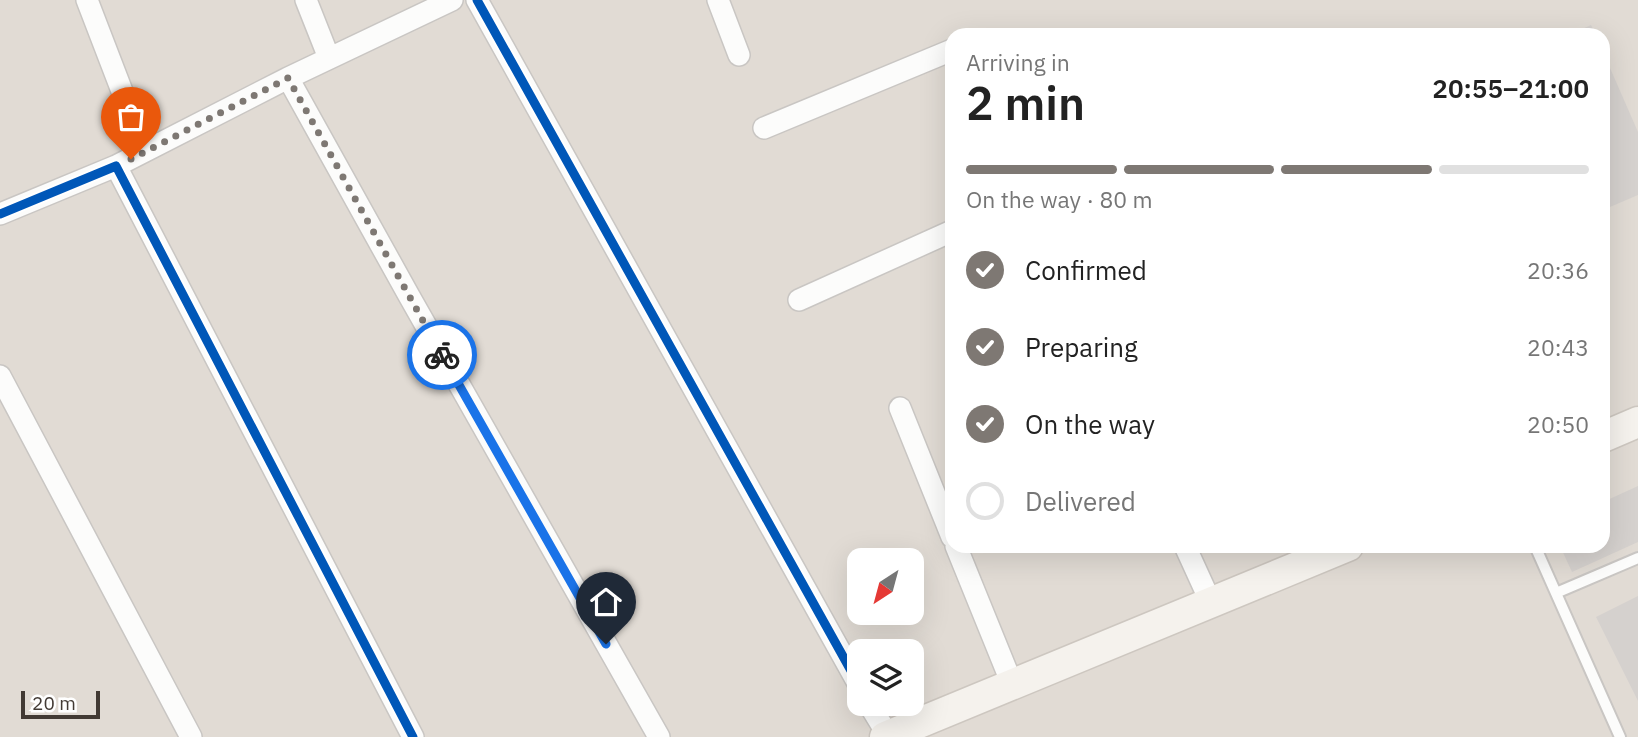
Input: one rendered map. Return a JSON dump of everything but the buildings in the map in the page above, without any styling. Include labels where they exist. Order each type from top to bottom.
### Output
[{"type":"street","points":[[87,0],[145,151]]},
{"type":"street","points":[[306,0],[329,58]]},
{"type":"street","points":[[0,214],[116,166],[288,78],[452,0]]},
{"type":"street","points":[[477,0],[847,663]]},
{"type":"street","points":[[718,0],[739,55]]},
{"type":"street","points":[[764,128],[945,53]]},
{"type":"street","points":[[288,78],[659,737]]},
{"type":"street","points":[[116,166],[413,737]]},
{"type":"street","points":[[799,300],[945,234]]},
{"type":"street","points":[[0,376],[191,737]]},
{"type":"street","points":[[900,408],[945,520]]},
{"type":"street","points":[[1610,434],[1638,422]]},
{"type":"street","points":[[959,553],[1012,684]]},
{"type":"street","points":[[1188,553],[1211,603]]},
{"type":"street","points":[[876,716],[887,737],[1331,553]]},
{"type":"lane","points":[[1538,553],[1620,737]]},
{"type":"lane","points":[[1556,593],[1638,558]]},
{"type":"shaded area","points":[[0,0],[1638,0],[1638,737],[0,737]]},
{"type":"cycle path","points":[[477,0],[847,663]]},
{"type":"cycle path","points":[[0,214],[116,166],[413,737]]},
{"type":"way so far","points":[[131,159],[288,78],[442,355]]},
{"type":"route","points":[[442,355],[606,644]]}]
